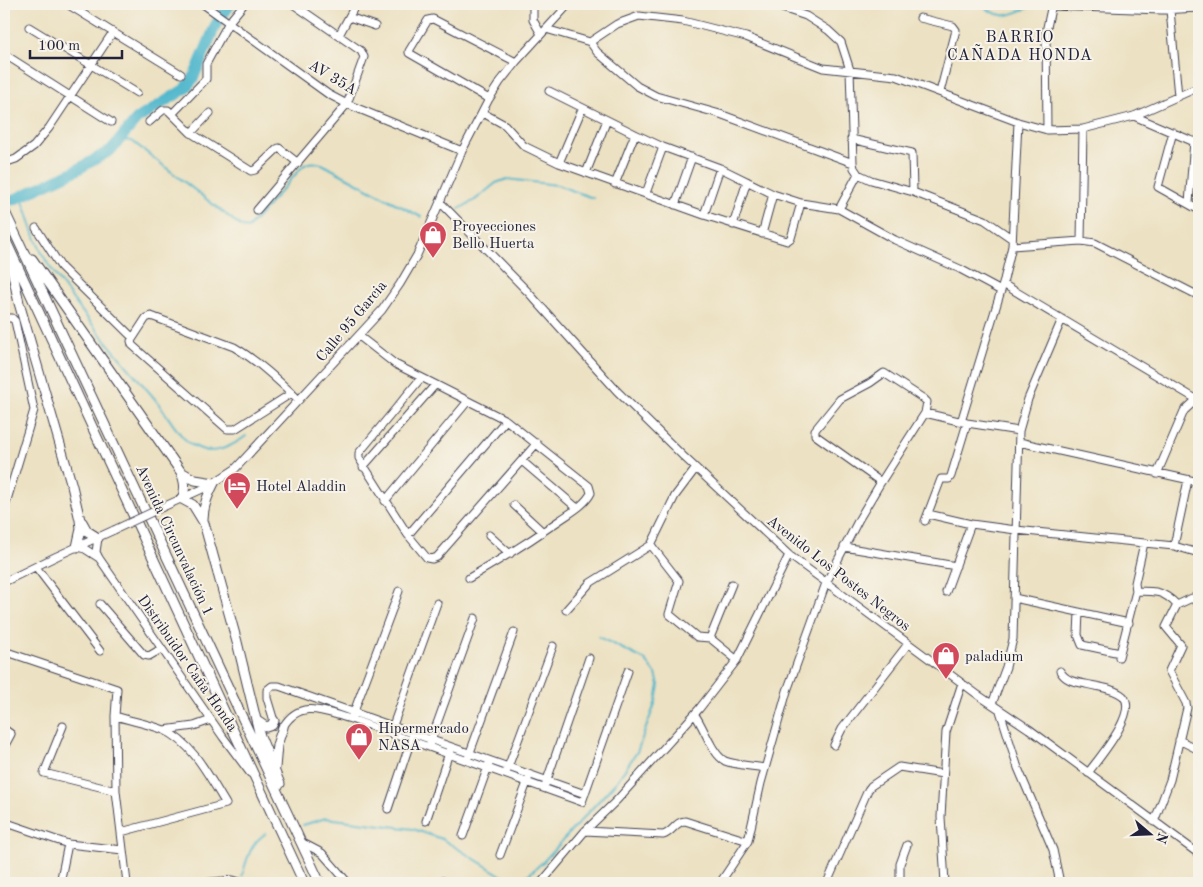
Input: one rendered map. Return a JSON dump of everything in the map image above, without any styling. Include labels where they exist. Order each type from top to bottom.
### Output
[{"type":"main road","name":"Avenida Circunvalación 1","points":[[4,210],[320,883]]},
{"type":"main road","points":[[18,240],[181,472],[185,481],[182,499],[193,505],[204,523]]},
{"type":"main road","name":"Avenida Circunvalación 1","points":[[6,241],[304,883]]},
{"type":"main road","points":[[6,241],[19,303],[70,477],[80,520],[81,529],[77,547]]},
{"type":"main road","points":[[181,472],[195,480],[214,483],[203,511],[204,523],[237,642],[260,736],[275,771],[292,822]]},
{"type":"main road","points":[[80,520],[87,531],[98,538]]},
{"type":"main road","points":[[257,721],[266,727],[269,727],[274,721]]},
{"type":"main road","points":[[275,771],[275,754],[284,727]]},
{"type":"street","points":[[67,4],[79,6],[113,32],[181,74]]},
{"type":"street","name":"AV 35A","points":[[203,4],[328,94],[347,104],[418,132],[462,152]]},
{"type":"street","points":[[173,113],[206,79],[206,64],[227,21],[244,4]]},
{"type":"street","points":[[257,210],[347,104],[364,57],[363,53],[339,35],[293,4]]},
{"type":"street","points":[[339,35],[356,4]]},
{"type":"street","points":[[533,4],[533,20],[544,32],[590,42],[597,52],[637,86],[656,96],[720,114],[853,163]]},
{"type":"street","name":"Calle 95 Garcia","points":[[4,582],[182,499],[214,483],[236,468],[382,310],[417,255],[462,152],[489,99],[516,62],[569,4]]},
{"type":"street","points":[[770,4],[806,16],[828,30],[841,42],[850,70],[851,139],[853,163],[858,174],[871,180],[913,192],[985,220],[994,224],[1011,242],[1081,241],[1095,243],[1199,296]]},
{"type":"street","points":[[1047,130],[1046,32],[1052,5],[1170,10],[1199,8]]},
{"type":"street","points":[[1170,10],[1178,96]]},
{"type":"street","points":[[590,42],[617,24],[639,16],[683,21],[746,37],[824,68],[896,76],[1018,122],[1047,130],[1083,129],[1134,116],[1199,87]]},
{"type":"street","points":[[349,17],[376,26]]},
{"type":"street","points":[[920,18],[953,26],[956,30],[940,92]]},
{"type":"street","points":[[489,99],[409,53],[428,20],[434,19],[516,62]]},
{"type":"street","points":[[29,27],[137,93]]},
{"type":"street","points":[[4,163],[16,159],[34,146],[49,128],[113,32]]},
{"type":"street","points":[[4,54],[111,122]]},
{"type":"street","points":[[550,91],[663,147],[720,168],[773,194],[801,203],[839,209],[895,240],[1002,287],[1062,319],[1197,398],[1184,411],[1157,474]]},
{"type":"street","points":[[559,162],[582,108]]},
{"type":"street","points":[[149,122],[166,109],[173,113],[191,133],[251,171],[255,170],[279,148],[298,163]]},
{"type":"street","points":[[191,133],[210,113]]},
{"type":"street","points":[[483,113],[505,124],[524,146],[559,162],[615,184],[762,234],[789,240],[801,203]]},
{"type":"street","points":[[1134,116],[1196,142],[1189,203]]},
{"type":"street","points":[[586,173],[607,120]]},
{"type":"street","points":[[924,521],[942,479],[950,478],[1002,287],[1011,242],[1018,122]]},
{"type":"street","points":[[1081,241],[1083,129]]},
{"type":"street","points":[[1173,132],[1158,187],[1199,210]]},
{"type":"street","points":[[615,184],[635,134]]},
{"type":"street","points":[[851,139],[912,153],[913,192]]},
{"type":"street","points":[[646,193],[663,147]]},
{"type":"street","points":[[675,204],[692,157]]},
{"type":"street","points":[[704,215],[720,168]]},
{"type":"street","points":[[839,209],[858,174]]},
{"type":"street","points":[[734,225],[747,181]]},
{"type":"street","points":[[762,234],[773,194]]},
{"type":"street","name":"Avenido Los Postes Negros","points":[[440,202],[528,292],[617,391],[789,555],[908,644],[1199,854]]},
{"type":"street","points":[[36,228],[61,267],[133,338]]},
{"type":"street","points":[[292,393],[235,429],[227,429],[132,344],[133,338],[146,318],[151,316],[234,347],[292,393],[299,400]]},
{"type":"street","points":[[4,318],[12,318],[14,321],[34,410],[4,510]]},
{"type":"street","points":[[992,704],[1006,667],[1013,639],[1020,431],[1028,398],[1062,319]]},
{"type":"street","points":[[359,336],[387,359],[506,420],[537,443],[588,486],[591,493],[589,498],[577,508],[510,554],[469,578]]},
{"type":"street","points":[[720,883],[748,841],[765,768],[787,691],[826,583],[881,482],[925,413],[926,402],[924,399],[884,374],[870,384],[840,398],[815,430],[815,435],[881,482]]},
{"type":"street","points":[[421,378],[359,453],[359,458],[408,535],[427,558],[437,557],[537,443]]},
{"type":"street","points":[[363,467],[435,384]]},
{"type":"street","points":[[385,501],[468,401]]},
{"type":"street","points":[[925,413],[964,423],[1020,431]]},
{"type":"street","points":[[408,535],[506,420]]},
{"type":"street","points":[[1019,442],[1199,482]]},
{"type":"street","points":[[522,461],[577,508]]},
{"type":"street","points":[[566,610],[590,583],[651,545],[675,496],[696,468]]},
{"type":"street","points":[[1174,546],[1188,480]]},
{"type":"street","points":[[514,505],[543,532]]},
{"type":"street","points":[[928,514],[971,524],[1174,546],[1199,553]]},
{"type":"street","points":[[946,592],[971,524]]},
{"type":"street","points":[[488,535],[510,554]]},
{"type":"street","points":[[98,538],[96,545],[98,558]]},
{"type":"street","points":[[1078,612],[1078,635],[1082,645],[1120,655],[1136,591],[1135,583],[1144,543]]},
{"type":"street","points":[[651,545],[679,581],[669,614],[697,637],[710,638],[737,660]]},
{"type":"street","name":"Distribuidor Caña Honda","points":[[77,547],[85,549],[98,558],[211,720],[258,783]]},
{"type":"street","points":[[844,547],[956,566]]},
{"type":"street","points":[[541,883],[585,831],[695,714],[737,660],[789,555]]},
{"type":"street","points":[[36,567],[100,652]]},
{"type":"street","points":[[710,638],[732,584]]},
{"type":"street","points":[[352,716],[399,591]]},
{"type":"street","points":[[1136,591],[1155,591],[1167,595],[1177,605]]},
{"type":"street","points":[[1014,598],[1129,623]]},
{"type":"street","points":[[1154,822],[1170,780],[1187,708],[1169,669],[1180,645],[1166,627],[1177,605],[1192,598],[1199,604]]},
{"type":"street","points":[[392,730],[438,603]]},
{"type":"street","points":[[100,604],[144,655],[149,656],[161,649]]},
{"type":"street","points":[[430,744],[475,618]]},
{"type":"street","points":[[469,757],[514,632]]},
{"type":"street","points":[[834,745],[842,729],[908,644]]},
{"type":"street","points":[[507,771],[553,646]]},
{"type":"street","points":[[4,651],[116,690],[116,791],[127,883]]},
{"type":"street","points":[[546,785],[589,658]]},
{"type":"street","points":[[274,721],[267,698],[267,690],[272,686],[279,686],[352,716],[528,778],[582,802],[628,671]]},
{"type":"street","points":[[1060,671],[1063,676],[1070,680],[1109,689],[1118,693],[1124,697],[1127,704],[1126,715],[1122,725],[1088,773]]},
{"type":"street","points":[[945,883],[941,817],[946,732],[962,683]]},
{"type":"street","points":[[284,727],[294,715],[306,709],[352,716]]},
{"type":"street","points":[[1000,710],[1018,768],[1056,858],[1060,883]]},
{"type":"street","points":[[695,714],[718,755],[726,761],[765,768]]},
{"type":"street","points":[[115,716],[164,730],[187,748],[226,804],[121,832]]},
{"type":"street","points":[[164,730],[194,726],[211,720]]},
{"type":"street","points":[[63,726],[44,773],[116,791]]},
{"type":"street","points":[[4,729],[11,734],[4,747]]},
{"type":"street","points":[[388,809],[412,737]]},
{"type":"street","points":[[1179,740],[1199,750]]},
{"type":"street","points":[[426,821],[450,751]]},
{"type":"street","points":[[463,836],[488,764]]},
{"type":"street","points":[[827,883],[871,786],[899,768],[943,774]]},
{"type":"street","points":[[500,855],[528,778]]},
{"type":"street","points":[[546,785],[567,788],[585,794]]},
{"type":"street","points":[[564,795],[567,788]]},
{"type":"street","points":[[585,831],[663,835],[668,834],[680,821],[685,821],[748,841]]},
{"type":"street","points":[[4,822],[68,844],[123,850]]},
{"type":"street","points":[[301,842],[322,853],[348,883]]},
{"type":"street","points":[[60,883],[68,844]]},
{"type":"street","points":[[900,883],[900,864],[907,845]]},
{"type":"street","points":[[202,883],[233,880],[243,883]]},
{"type":"waterway","points":[[221,15],[231,4]]},
{"type":"waterway","points":[[13,200],[75,171],[111,150],[137,119],[185,89],[193,79],[216,24],[231,4]]},
{"type":"waterway","points":[[980,4],[996,14],[1002,15],[1008,15],[1038,4]]},
{"type":"waterway","points":[[12,197],[47,184],[106,151],[121,140],[138,115],[146,109],[181,95],[190,81],[214,22],[218,18]]},
{"type":"waterway","points":[[121,140],[132,141],[242,227],[248,228],[302,167],[311,162],[322,164],[421,217]]},
{"type":"waterway","points":[[459,209],[475,200],[496,183],[507,179],[557,185],[593,198]]},
{"type":"waterway","points":[[20,193],[43,256],[60,282],[185,439],[190,444],[201,449],[215,451],[232,445],[246,436]]},
{"type":"waterway","points":[[303,825],[326,818],[413,829],[442,839],[512,882],[521,881],[543,862],[617,781],[637,752],[656,701],[659,685],[656,674],[645,660],[599,637]]},
{"type":"waterway","points":[[242,876],[252,847],[265,834]]},
{"type":"place","name":"Proyecciones Bello Huerta","points":[[433,259]]},
{"type":"place","name":"Hotel Aladdin","points":[[237,510]]},
{"type":"place","name":"paladium","points":[[946,680]]},
{"type":"place","name":"Hipermercado NASA","points":[[359,761]]},
{"type":"district","name":"BARRIO CAÑADA HONDA","points":[[1020,45]]}]
